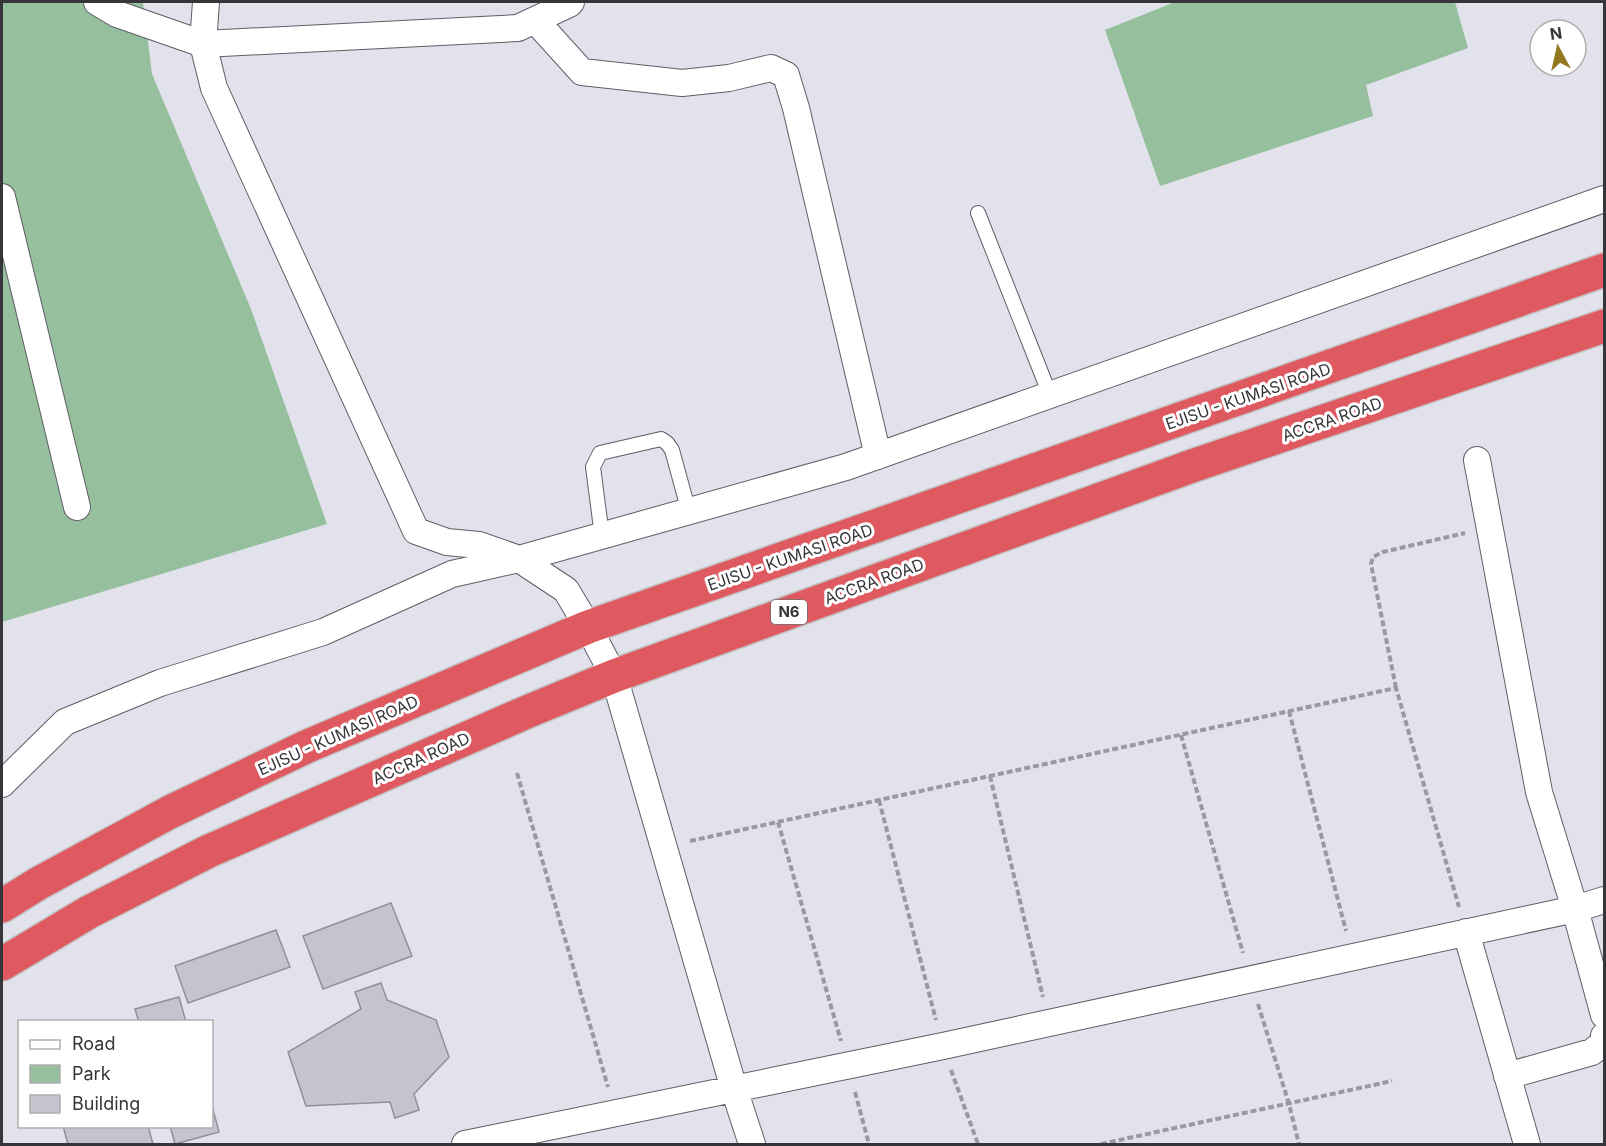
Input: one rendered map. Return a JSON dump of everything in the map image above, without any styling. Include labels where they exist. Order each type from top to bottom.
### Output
[{"type":"highway","name":"EJISU - KUMASI ROAD","points":[[2,906],[39,883],[170,812],[308,746],[588,627],[1605,270]]},
{"type":"highway","name":"ACCRA ROAD","points":[[2,964],[89,912],[209,851],[614,676],[1192,466],[1605,326]]},
{"type":"street","points":[[97,2],[117,14],[203,44],[518,28],[571,2]]},
{"type":"street","points":[[206,2],[203,44],[214,88],[416,531],[447,542],[479,545],[519,559],[566,590],[614,676],[752,1144]]},
{"type":"street","points":[[535,20],[582,72],[682,83],[729,78],[771,68],[786,75],[796,108],[878,456]]},
{"type":"street","points":[[2,197],[77,507]]},
{"type":"street","points":[[2,784],[65,722],[160,683],[323,632],[452,574],[519,559],[846,467],[1605,199]]},
{"type":"street","points":[[1477,460],[1539,792],[1605,1015]]},
{"type":"street","points":[[465,1144],[943,1046],[1575,909],[1605,900]]},
{"type":"street","points":[[1466,932],[1527,1144]]},
{"type":"street","points":[[1507,1076],[1592,1052],[1603,1043],[1605,1036]]},
{"type":"lane","points":[[978,213],[1050,395]]},
{"type":"lane","points":[[602,536],[593,466],[600,453],[661,439],[672,450],[689,512]]},
{"type":"path","points":[[1466,932],[1396,688],[1371,564],[1373,557],[1383,552],[1490,527]]},
{"type":"path","points":[[663,847],[1396,688]]},
{"type":"path","points":[[1289,711],[1353,957]]},
{"type":"path","points":[[1181,735],[1299,1144]]},
{"type":"path","points":[[517,773],[616,1113]]},
{"type":"path","points":[[990,776],[1049,1022]]},
{"type":"path","points":[[879,800],[943,1046],[978,1144]]},
{"type":"path","points":[[778,822],[869,1144]]},
{"type":"path","points":[[1101,1144],[1392,1081]]},
{"type":"green space","points":[[2,2],[143,2],[152,74],[251,309],[327,524],[2,622]]},
{"type":"green space","points":[[1175,2],[1455,2],[1468,48],[1366,85],[1373,116],[1160,186],[1105,30]]},
{"type":"building","points":[[391,903],[412,956],[323,989],[303,936]]},
{"type":"building","points":[[276,930],[290,967],[188,1003],[175,966]]},
{"type":"building","points":[[381,983],[387,1000],[436,1020],[449,1057],[414,1094],[419,1110],[395,1118],[390,1102],[306,1106],[288,1052],[361,1009],[355,992]]},
{"type":"building","points":[[179,997],[185,1020],[138,1020],[135,1009]]},
{"type":"building","points":[[213,1110],[219,1132],[175,1144],[171,1128],[213,1128]]},
{"type":"building","points":[[64,1128],[149,1128],[153,1144],[68,1144]]}]
